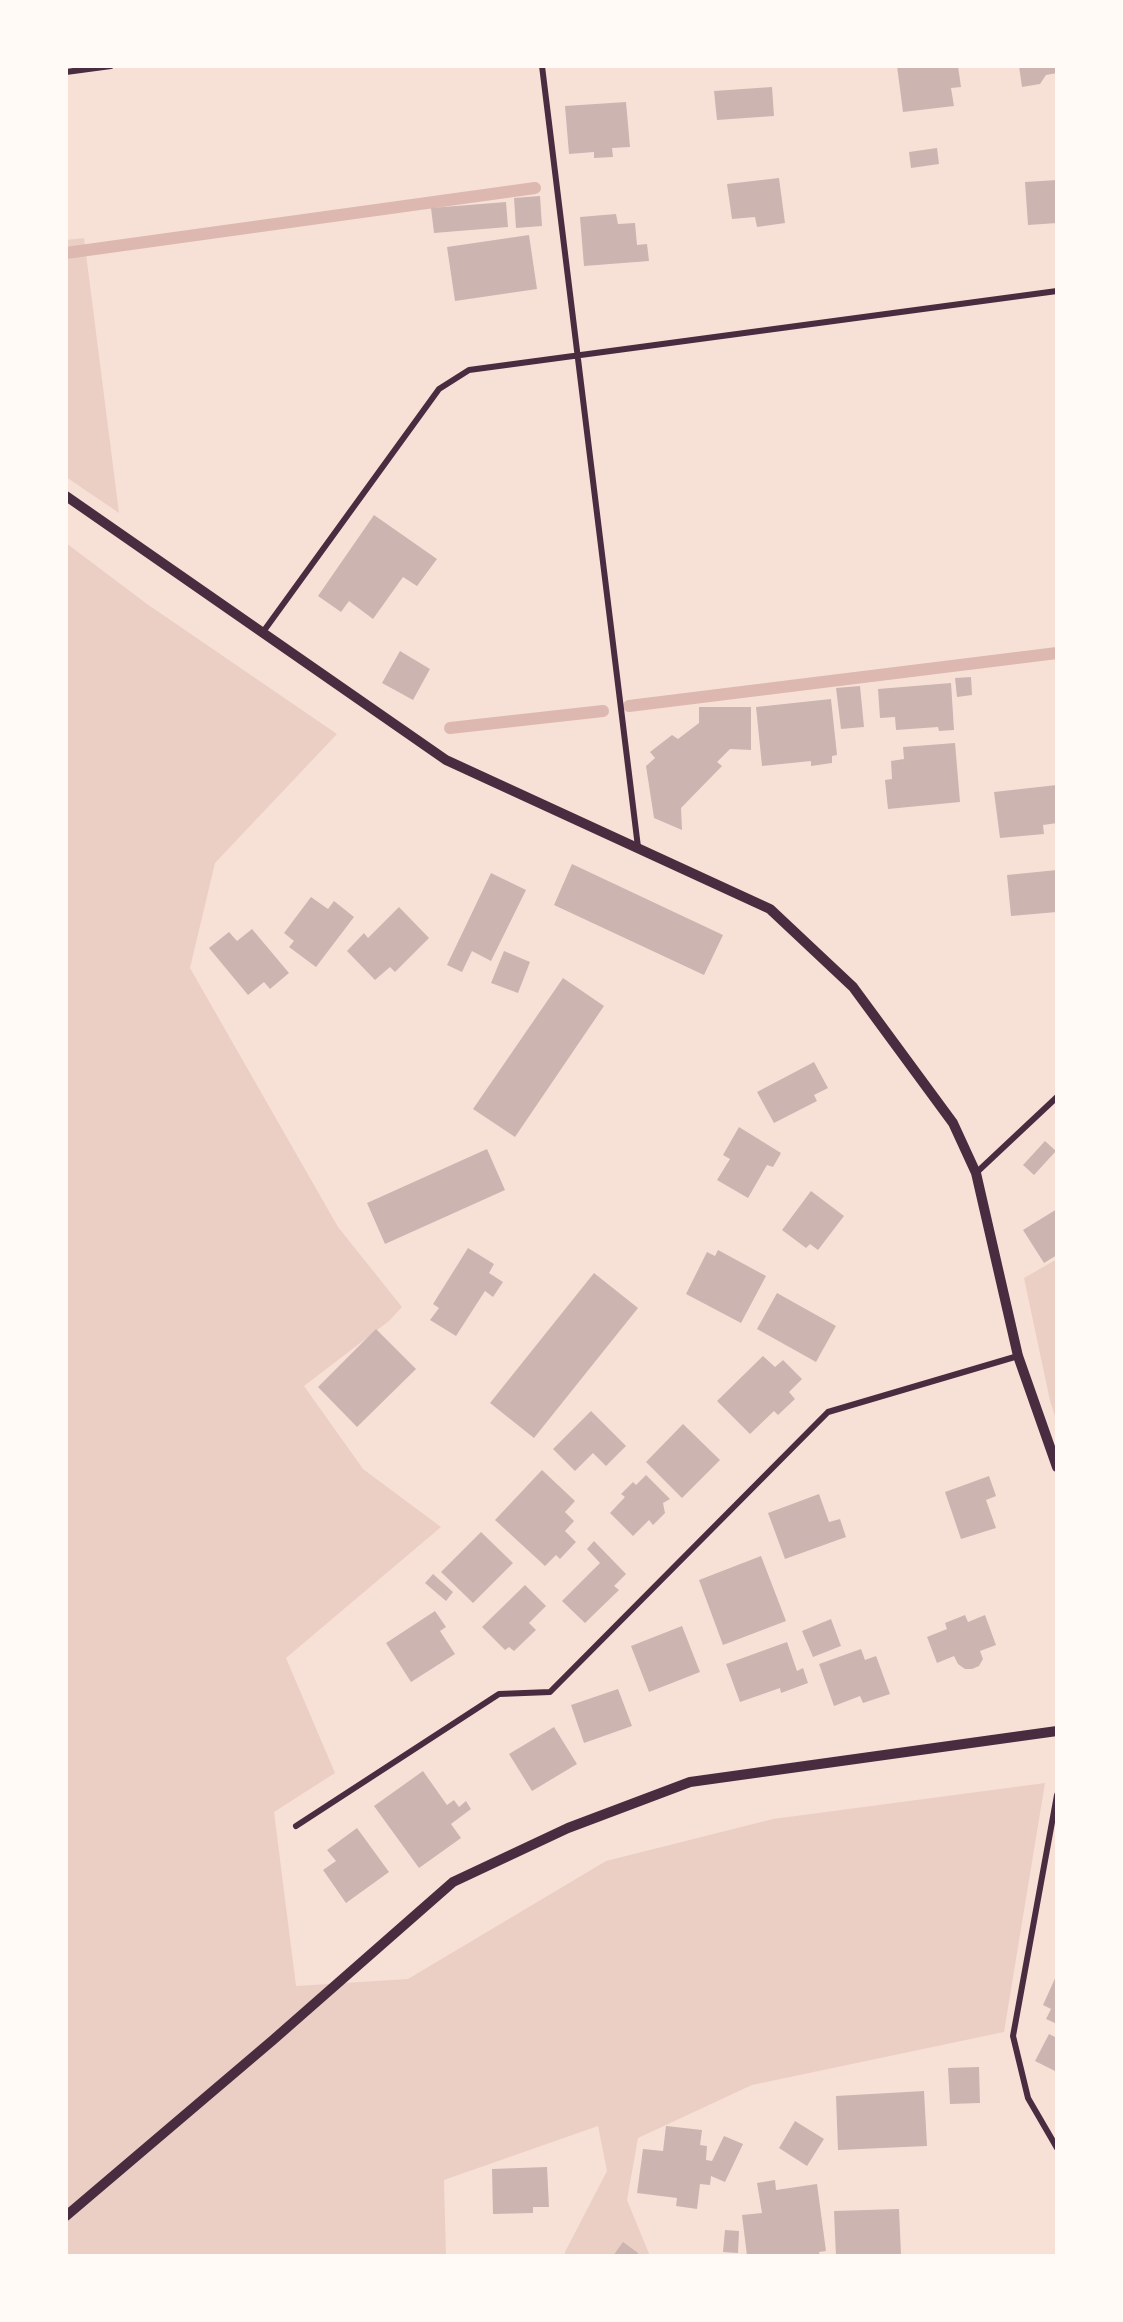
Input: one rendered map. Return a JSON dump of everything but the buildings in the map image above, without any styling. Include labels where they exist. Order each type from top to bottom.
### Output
[{"type":"street","points":[[66,72],[111,66]]},
{"type":"street","points":[[542,66],[638,847]]},
{"type":"street","points":[[263,632],[438,389],[469,370],[1057,291]]},
{"type":"street","points":[[66,496],[446,760],[770,909],[853,987],[953,1123],[976,1173],[1018,1356],[1057,1467]]},
{"type":"street","points":[[976,1173],[1057,1097]]},
{"type":"street","points":[[297,1826],[499,1694],[549,1692],[828,1412],[1018,1356]]},
{"type":"street","points":[[66,2216],[273,2040],[453,1882],[568,1828],[690,1782],[1057,1731]]},
{"type":"street","points":[[1057,1795],[1013,2036],[1028,2098],[1057,2148]]},
{"type":"shaded area","points":[[84,238],[119,513],[66,477],[66,240]]},
{"type":"shaded area","points":[[66,543],[147,604],[337,734],[215,863],[190,968],[338,1227],[402,1307],[389,1321],[304,1386],[363,1469],[441,1527],[286,1658],[335,1773],[274,1812],[296,1986],[408,1979],[606,1861],[773,1819],[1045,1783],[1004,2032],[752,2085],[638,2138],[627,2200],[650,2256],[565,2256],[607,2171],[598,2126],[444,2180],[446,2256],[66,2256]]},
{"type":"shaded area","points":[[1057,1259],[1057,1422],[1050,1401],[1024,1278]]},
{"type":"waterway","points":[[66,253],[535,188]]},
{"type":"waterway","points":[[629,706],[1057,653]]},
{"type":"waterway","points":[[450,728],[603,711]]}]
